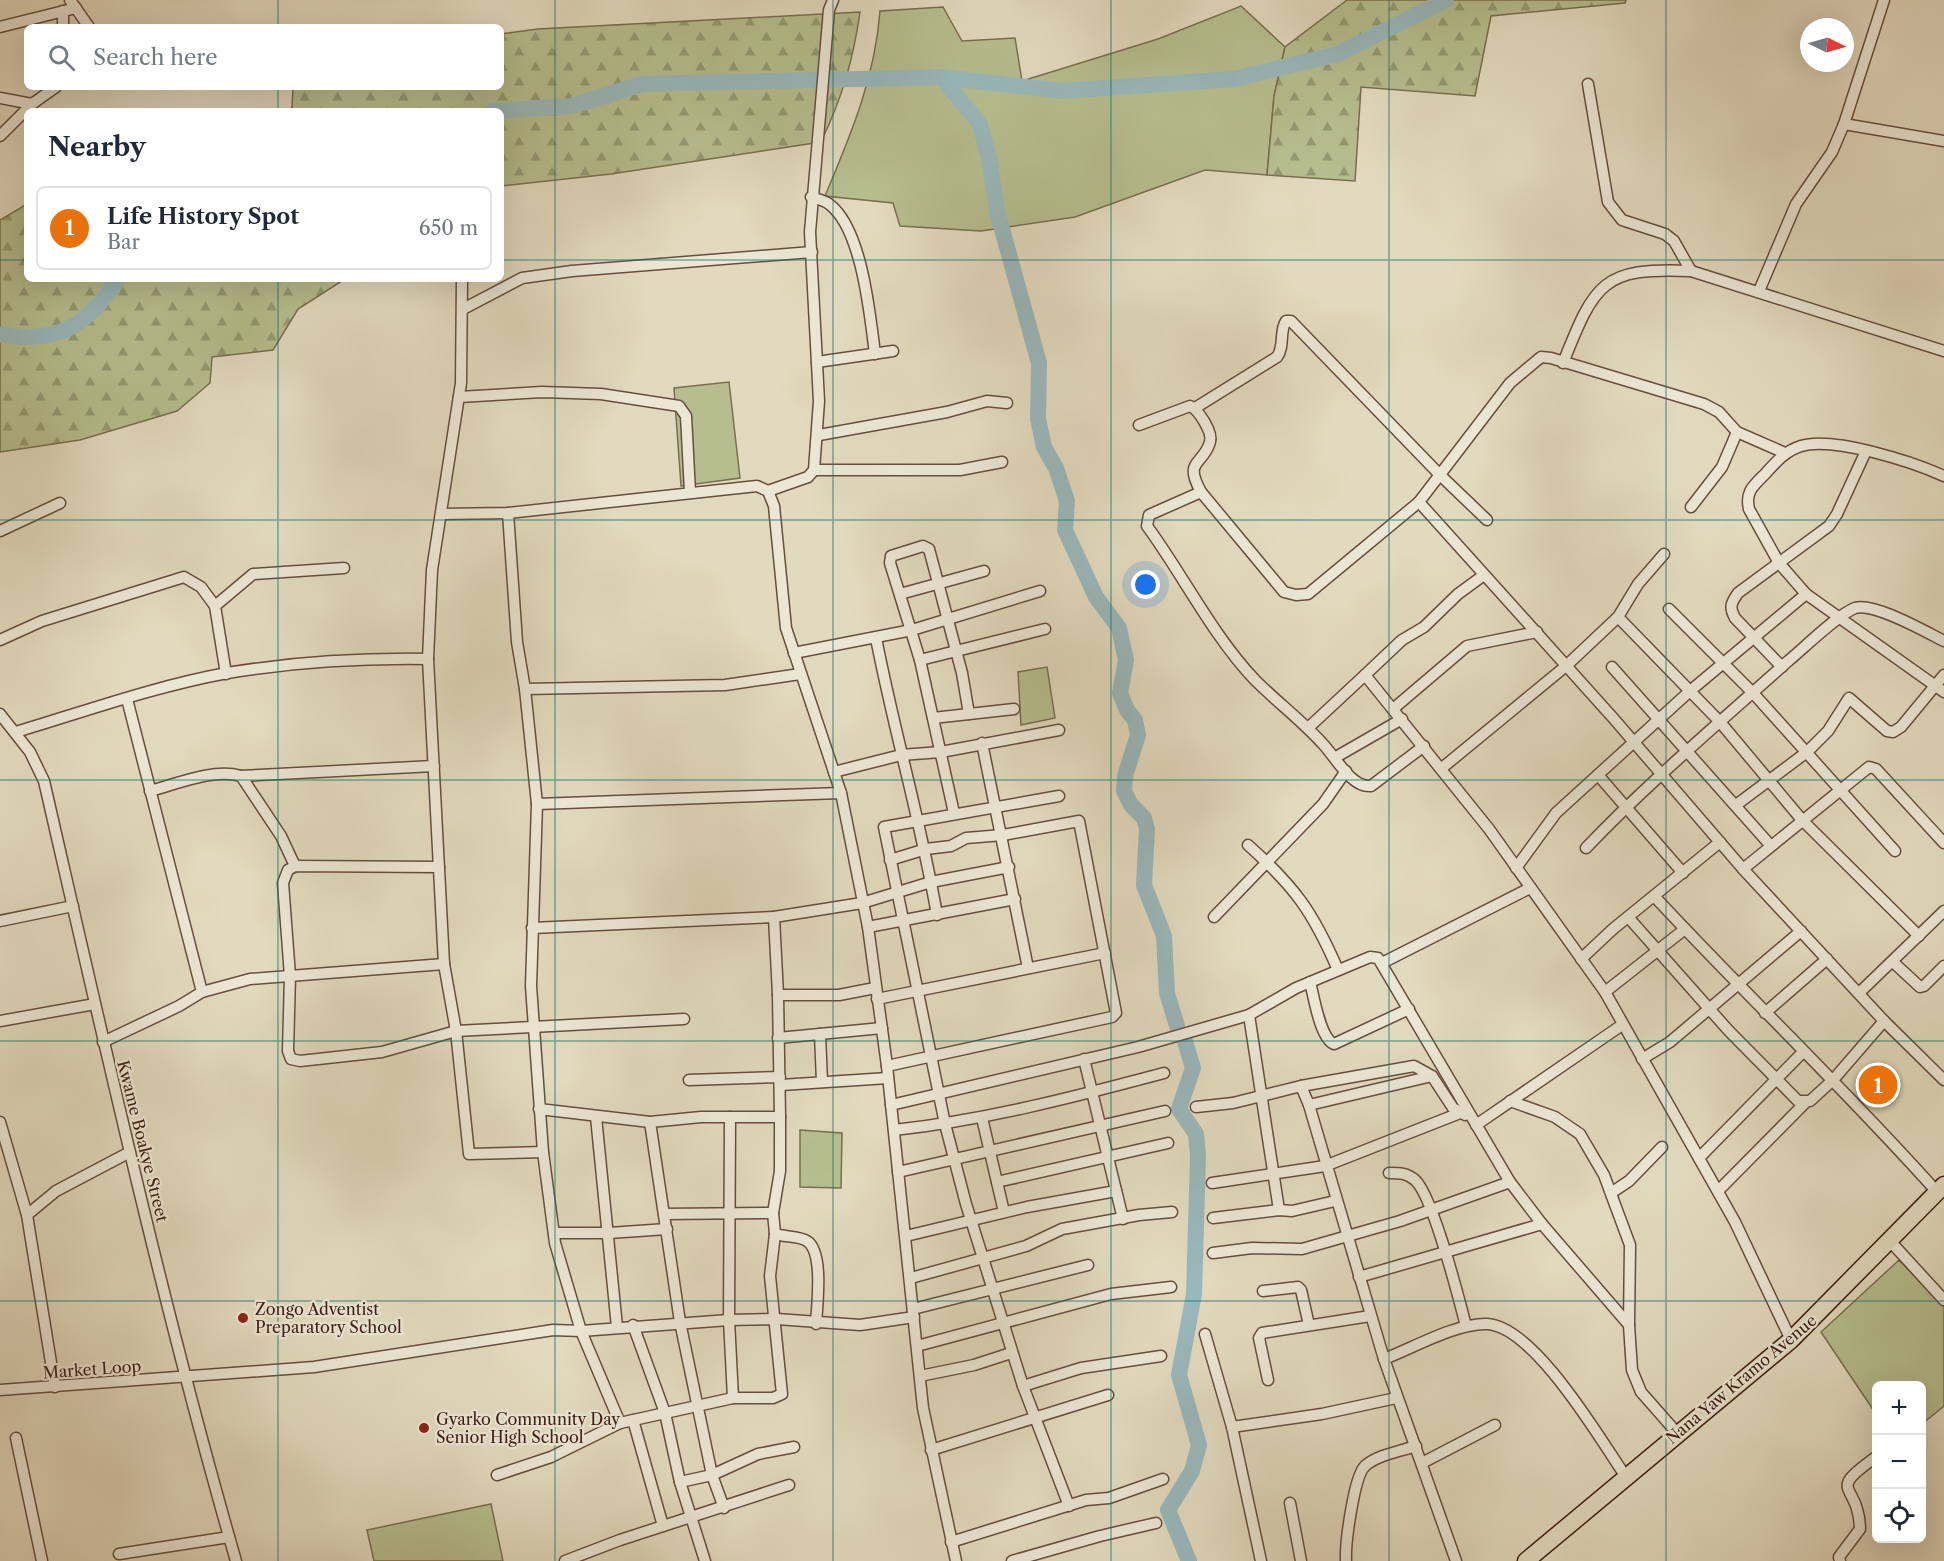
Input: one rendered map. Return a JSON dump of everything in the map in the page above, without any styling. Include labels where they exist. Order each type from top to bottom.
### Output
[{"type":"main road","name":"Nana Yaw Kramo Avenue","points":[[1526,1561],[1791,1340],[1940,1188]]},
{"type":"street","points":[[442,514],[508,513],[757,486],[768,491],[808,477],[814,470],[819,435],[811,197],[829,10],[833,0]]},
{"type":"street","points":[[1759,291],[1796,204],[1832,152],[1844,124],[1884,0]]},
{"type":"street","points":[[0,27],[63,11],[73,4],[87,24]]},
{"type":"street","points":[[63,11],[63,24]]},
{"type":"street","points":[[1588,84],[1608,202],[1622,220],[1665,234],[1674,241],[1691,271]]},
{"type":"street","points":[[28,108],[52,90]]},
{"type":"street","points":[[0,98],[32,104]]},
{"type":"street","points":[[0,136],[24,112]]},
{"type":"street","points":[[1844,124],[1885,133],[1944,141]]},
{"type":"street","points":[[811,197],[828,203],[845,223],[865,280],[875,354]]},
{"type":"street","points":[[463,309],[522,278],[572,271],[812,252]]},
{"type":"street","points":[[1563,363],[1580,319],[1609,282],[1622,275],[1651,269],[1691,271],[1759,291],[1861,327],[1944,351]]},
{"type":"street","points":[[462,282],[459,397],[432,570],[428,659],[444,964],[456,1031],[469,1155],[543,1152]]},
{"type":"street","points":[[1195,408],[1277,357],[1282,344],[1283,325],[1286,321],[1292,321],[1440,475],[1487,520]]},
{"type":"street","points":[[818,362],[893,351]]},
{"type":"street","points":[[1139,425],[1190,406],[1195,408],[1210,437],[1210,443],[1196,461],[1193,472],[1201,492],[1284,592],[1296,595],[1308,594],[1419,502],[1510,383],[1541,357],[1704,404],[1719,412],[1737,432],[1785,453]]},
{"type":"street","points":[[459,397],[542,392],[602,394],[679,406],[686,416],[690,492]]},
{"type":"street","points":[[819,435],[947,412],[987,401],[1006,403]]},
{"type":"street","points":[[1691,507],[1722,467],[1737,432]]},
{"type":"street","points":[[1940,689],[1806,594],[1779,562],[1749,509],[1747,499],[1749,490],[1785,453],[1803,446],[1824,444],[1866,451],[1915,463],[1944,476]]},
{"type":"street","points":[[1782,667],[1735,618],[1730,610],[1731,604],[1738,593],[1829,526],[1837,514],[1866,451]]},
{"type":"street","points":[[814,470],[960,470],[1002,462]]},
{"type":"street","points":[[768,491],[774,507],[786,628],[841,794],[868,927],[887,1066],[920,1376],[931,1450],[956,1561]]},
{"type":"street","points":[[1201,492],[1149,515],[1147,526],[1255,679],[1308,728],[1362,787],[1371,786],[1424,746]]},
{"type":"street","points":[[1419,502],[1537,632],[1743,869],[1884,1021],[1944,1080]]},
{"type":"street","points":[[0,531],[60,503]]},
{"type":"street","points":[[508,513],[517,642],[525,689],[537,804],[531,986],[543,1152],[554,1233],[580,1331],[620,1423]]},
{"type":"street","points":[[954,813],[920,660],[890,563],[891,556],[926,546],[938,582],[969,714]]},
{"type":"street","points":[[1442,768],[1566,666],[1618,617],[1638,584],[1665,554]]},
{"type":"street","points":[[215,606],[253,574],[344,568]]},
{"type":"street","points":[[900,594],[984,571]]},
{"type":"street","points":[[1308,728],[1402,640],[1424,627],[1458,594],[1484,574]]},
{"type":"street","points":[[0,640],[42,621],[184,577],[201,586],[215,606],[226,674]]},
{"type":"street","points":[[794,653],[912,630],[1040,591]]},
{"type":"street","points":[[1516,868],[1556,813],[1690,691],[1806,594]]},
{"type":"street","points":[[1669,609],[1753,693],[1895,851]]},
{"type":"street","points":[[1586,848],[1625,807],[1720,722],[1782,667],[1854,609],[1871,609],[1944,641]]},
{"type":"street","points":[[1618,617],[1720,722],[1770,778],[1802,820],[1919,936]]},
{"type":"street","points":[[920,660],[1045,629]]},
{"type":"street","points":[[1393,709],[1467,646],[1537,632]]},
{"type":"street","points":[[876,638],[901,755],[926,849],[937,915]]},
{"type":"street","points":[[16,732],[127,699],[226,674],[302,663],[428,659]]},
{"type":"street","points":[[1612,667],[1689,750],[1771,846]]},
{"type":"street","points":[[525,689],[725,685],[800,674]]},
{"type":"street","points":[[1365,675],[1489,829],[1605,992],[1718,1191],[1791,1340]]},
{"type":"street","points":[[1736,805],[1808,752],[1832,726],[1849,698],[1887,731],[1893,732],[1901,728],[1940,689],[1944,675]]},
{"type":"street","points":[[127,699],[202,992]]},
{"type":"street","points":[[933,718],[1014,709]]},
{"type":"street","name":"Kwame Boakye Street","points":[[0,714],[30,752],[44,782],[130,1152],[186,1377],[236,1561]]},
{"type":"street","points":[[1336,757],[1402,719]]},
{"type":"street","points":[[834,772],[901,755],[940,752],[1059,730]]},
{"type":"street","points":[[982,743],[997,806],[1028,968]]},
{"type":"street","points":[[150,791],[218,774],[241,776],[434,766]]},
{"type":"street","points":[[1743,869],[1865,769],[1873,767],[1944,843]]},
{"type":"street","points":[[1214,917],[1323,804],[1346,771]]},
{"type":"street","points":[[1598,775],[1683,873]]},
{"type":"street","points":[[241,776],[281,836],[295,866]]},
{"type":"street","points":[[537,804],[841,794]]},
{"type":"street","points":[[1059,796],[884,827],[954,1159],[1011,1353],[1033,1417],[1069,1506]]},
{"type":"street","points":[[887,1066],[1115,1016],[1080,822],[1076,820],[1003,836],[966,838],[951,846],[926,849],[890,860]]},
{"type":"street","points":[[1581,959],[1628,917],[1720,842]]},
{"type":"street","points":[[1248,846],[1268,863],[1298,896],[1319,925],[1338,970]]},
{"type":"street","points":[[440,867],[295,866],[288,870],[283,883],[290,975],[288,1050],[291,1059],[300,1061],[382,1052],[456,1031],[535,1029],[684,1019]]},
{"type":"street","points":[[532,928],[774,917],[862,903],[931,882],[1009,867]]},
{"type":"street","points":[[1382,963],[1530,888]]},
{"type":"street","points":[[1654,896],[1737,985],[1940,1188]]},
{"type":"street","points":[[868,927],[1015,899]]},
{"type":"street","points":[[0,921],[73,906]]},
{"type":"street","points":[[1859,993],[1944,911]]},
{"type":"street","points":[[497,1475],[551,1457],[620,1423],[733,1398],[773,1398],[782,1394],[777,1319],[771,1276],[775,1234],[773,1213],[780,1171],[781,1081],[774,917]]},
{"type":"street","points":[[1628,917],[1709,1008],[1798,1101],[1805,1103]]},
{"type":"street","points":[[1605,992],[1685,929]]},
{"type":"street","points":[[1642,1059],[1670,1042],[1801,931]]},
{"type":"street","points":[[778,995],[839,995],[918,990],[1105,953]]},
{"type":"street","points":[[891,1105],[1138,1047],[1249,1015],[1310,982],[1370,957],[1378,958],[1510,1182],[1542,1224],[1629,1325]]},
{"type":"street","points":[[1765,1013],[1827,959]]},
{"type":"street","points":[[1893,962],[1920,987],[1924,986],[1944,966]]},
{"type":"street","points":[[103,1042],[171,1011],[202,992],[250,979],[444,964]]},
{"type":"street","points":[[1310,982],[1323,1032],[1328,1042],[1334,1044],[1409,1009]]},
{"type":"street","points":[[0,1021],[95,1004]]},
{"type":"street","points":[[1249,1015],[1279,1210]]},
{"type":"street","points":[[1718,1191],[1805,1103],[1833,1080],[1884,1021]]},
{"type":"street","points":[[1474,1121],[1510,1101],[1623,1025]]},
{"type":"street","points":[[778,1038],[882,1028]]},
{"type":"street","points":[[820,1034],[822,1082]]},
{"type":"street","points":[[1699,1158],[1803,1052]]},
{"type":"street","points":[[1084,1059],[1123,1219]]},
{"type":"street","points":[[1196,1107],[1406,1065],[1420,1067],[1432,1076],[1453,1108],[1474,1121]]},
{"type":"street","points":[[894,1130],[945,1125],[982,1118],[1164,1073]]},
{"type":"street","points":[[1308,1104],[1432,1076]]},
{"type":"street","points":[[689,1080],[822,1082],[888,1078]]},
{"type":"street","points":[[1300,1086],[1308,1104],[1335,1201],[1396,1398],[1416,1446],[1456,1561]]},
{"type":"street","points":[[1510,1101],[1555,1117],[1580,1134],[1604,1175],[1630,1245],[1629,1325],[1632,1370],[1641,1392],[1677,1433]]},
{"type":"street","points":[[539,1109],[650,1122],[730,1117],[780,1117]]},
{"type":"street","points":[[898,1172],[1165,1111]]},
{"type":"street","points":[[1212,1183],[1325,1166],[1460,1113]]},
{"type":"street","points":[[596,1117],[617,1327]]},
{"type":"street","points":[[730,1117],[729,1320],[733,1398]]},
{"type":"street","points":[[982,1118],[1004,1212]]},
{"type":"street","points":[[0,1122],[27,1215],[55,1387]]},
{"type":"street","points":[[650,1122],[680,1322],[712,1475],[724,1508]]},
{"type":"street","points":[[997,1182],[1168,1143]]},
{"type":"street","points":[[1611,1193],[1629,1181],[1662,1147]]},
{"type":"street","points":[[27,1215],[56,1191],[130,1152]]},
{"type":"street","points":[[1389,1173],[1405,1173],[1417,1182],[1445,1251],[1466,1326]]},
{"type":"street","points":[[1213,1253],[1252,1248],[1302,1249],[1347,1238],[1510,1182]]},
{"type":"street","points":[[906,1236],[1004,1212],[1116,1191]]},
{"type":"street","points":[[1214,1218],[1279,1210],[1292,1211],[1335,1201]]},
{"type":"street","points":[[910,1278],[1026,1246],[1062,1229],[1172,1212]]},
{"type":"street","points":[[664,1214],[773,1213]]},
{"type":"street","points":[[1359,1277],[1542,1224]]},
{"type":"street","points":[[554,1233],[608,1233],[667,1229]]},
{"type":"street","points":[[775,1234],[806,1240],[815,1249],[818,1259],[816,1324]]},
{"type":"street","points":[[1890,1241],[1944,1300]]},
{"type":"street","name":"Market Loop","points":[[0,1390],[314,1367],[553,1330],[580,1331],[680,1322],[777,1319],[816,1324],[860,1325],[914,1313],[1088,1265]]},
{"type":"street","points":[[917,1346],[1111,1294],[1171,1287]]},
{"type":"street","points":[[1263,1291],[1298,1287],[1301,1290],[1310,1325]]},
{"type":"street","points":[[1268,1380],[1260,1335],[1370,1316]]},
{"type":"street","points":[[1384,1359],[1466,1326],[1488,1324],[1511,1330],[1530,1346],[1559,1381],[1626,1477]]},
{"type":"street","points":[[633,1325],[665,1413],[680,1482],[705,1561]]},
{"type":"street","points":[[1205,1334],[1232,1427],[1261,1561]]},
{"type":"street","points":[[920,1376],[974,1365],[1011,1353]]},
{"type":"street","points":[[1023,1386],[1081,1368],[1161,1356]]},
{"type":"street","points":[[931,1450],[1108,1395]]},
{"type":"street","points":[[1232,1427],[1322,1414],[1396,1398]]},
{"type":"street","points":[[633,1420],[663,1526]]},
{"type":"street","points":[[1422,1463],[1495,1425]]},
{"type":"street","points":[[15,1438],[42,1561]]},
{"type":"street","points":[[1346,1561],[1347,1529],[1361,1471],[1371,1462],[1416,1446]]},
{"type":"street","points":[[680,1482],[712,1475],[758,1454],[794,1447]]},
{"type":"street","points":[[1837,1560],[1860,1529],[1856,1504],[1847,1489],[1847,1483],[1851,1475],[1872,1460]]},
{"type":"street","points":[[951,1542],[1086,1500],[1109,1498],[1163,1479]]},
{"type":"street","points":[[565,1561],[789,1485]]},
{"type":"street","points":[[1290,1503],[1301,1561]]},
{"type":"street","points":[[1012,1561],[1156,1523]]},
{"type":"street","points":[[119,1554],[229,1537]]},
{"type":"green space","points":[[1347,0],[1626,0],[1625,3],[1491,16],[1475,96],[1361,87],[1355,181],[1267,175],[1274,96],[1285,47]]},
{"type":"green space","points":[[1241,6],[1285,47],[1274,96],[1267,175],[1205,170],[1075,217],[981,231],[900,226],[893,203],[825,196],[853,128],[867,83],[880,11],[943,7],[962,41],[1015,38],[1022,81],[1158,39]]},
{"type":"green space","points":[[860,12],[846,79],[821,142],[611,174],[504,186],[504,108],[292,108],[293,90],[504,90],[504,34],[538,29]]},
{"type":"green space","points":[[24,206],[24,282],[340,282],[298,309],[273,350],[212,357],[210,383],[177,411],[80,440],[0,452],[0,220]]},
{"type":"green space","points":[[729,382],[740,478],[681,486],[674,388]]},
{"type":"green space","points":[[1047,667],[1055,718],[1021,725],[1018,672]]},
{"type":"green space","points":[[800,1130],[842,1133],[841,1188],[800,1187]]},
{"type":"green space","points":[[1899,1260],[1944,1307],[1944,1406],[1926,1421],[1926,1381],[1872,1381],[1872,1408],[1821,1332]]},
{"type":"green space","points":[[491,1504],[503,1561],[374,1561],[367,1530]]},
{"type":"waterway","points":[[504,110],[572,106],[642,84],[941,77],[1061,91],[1234,79],[1338,54],[1446,0]]},
{"type":"waterway","points":[[941,77],[980,124],[989,158],[997,211],[1039,363],[1038,419],[1044,447],[1056,468],[1067,501],[1065,530],[1096,597],[1119,628],[1126,660],[1120,693],[1127,710],[1135,720],[1138,735],[1125,776],[1124,791],[1131,805],[1144,818],[1147,829],[1144,885],[1164,936],[1167,993],[1177,1026]]},
{"type":"waterway","points":[[0,335],[38,337],[69,328],[94,310],[116,282]]},
{"type":"waterway","points":[[1184,1038],[1193,1068],[1179,1109],[1196,1134],[1198,1156],[1194,1294],[1179,1375],[1199,1445],[1192,1471],[1168,1510],[1189,1561]]},
{"type":"place","name":"Life History Spot","points":[[1878,1085]]},
{"type":"place","name":"Zongo Adventist Preparatory School","points":[[243,1318]]},
{"type":"place","name":"Gyarko Community Day Senior High School","points":[[424,1428]]}]
